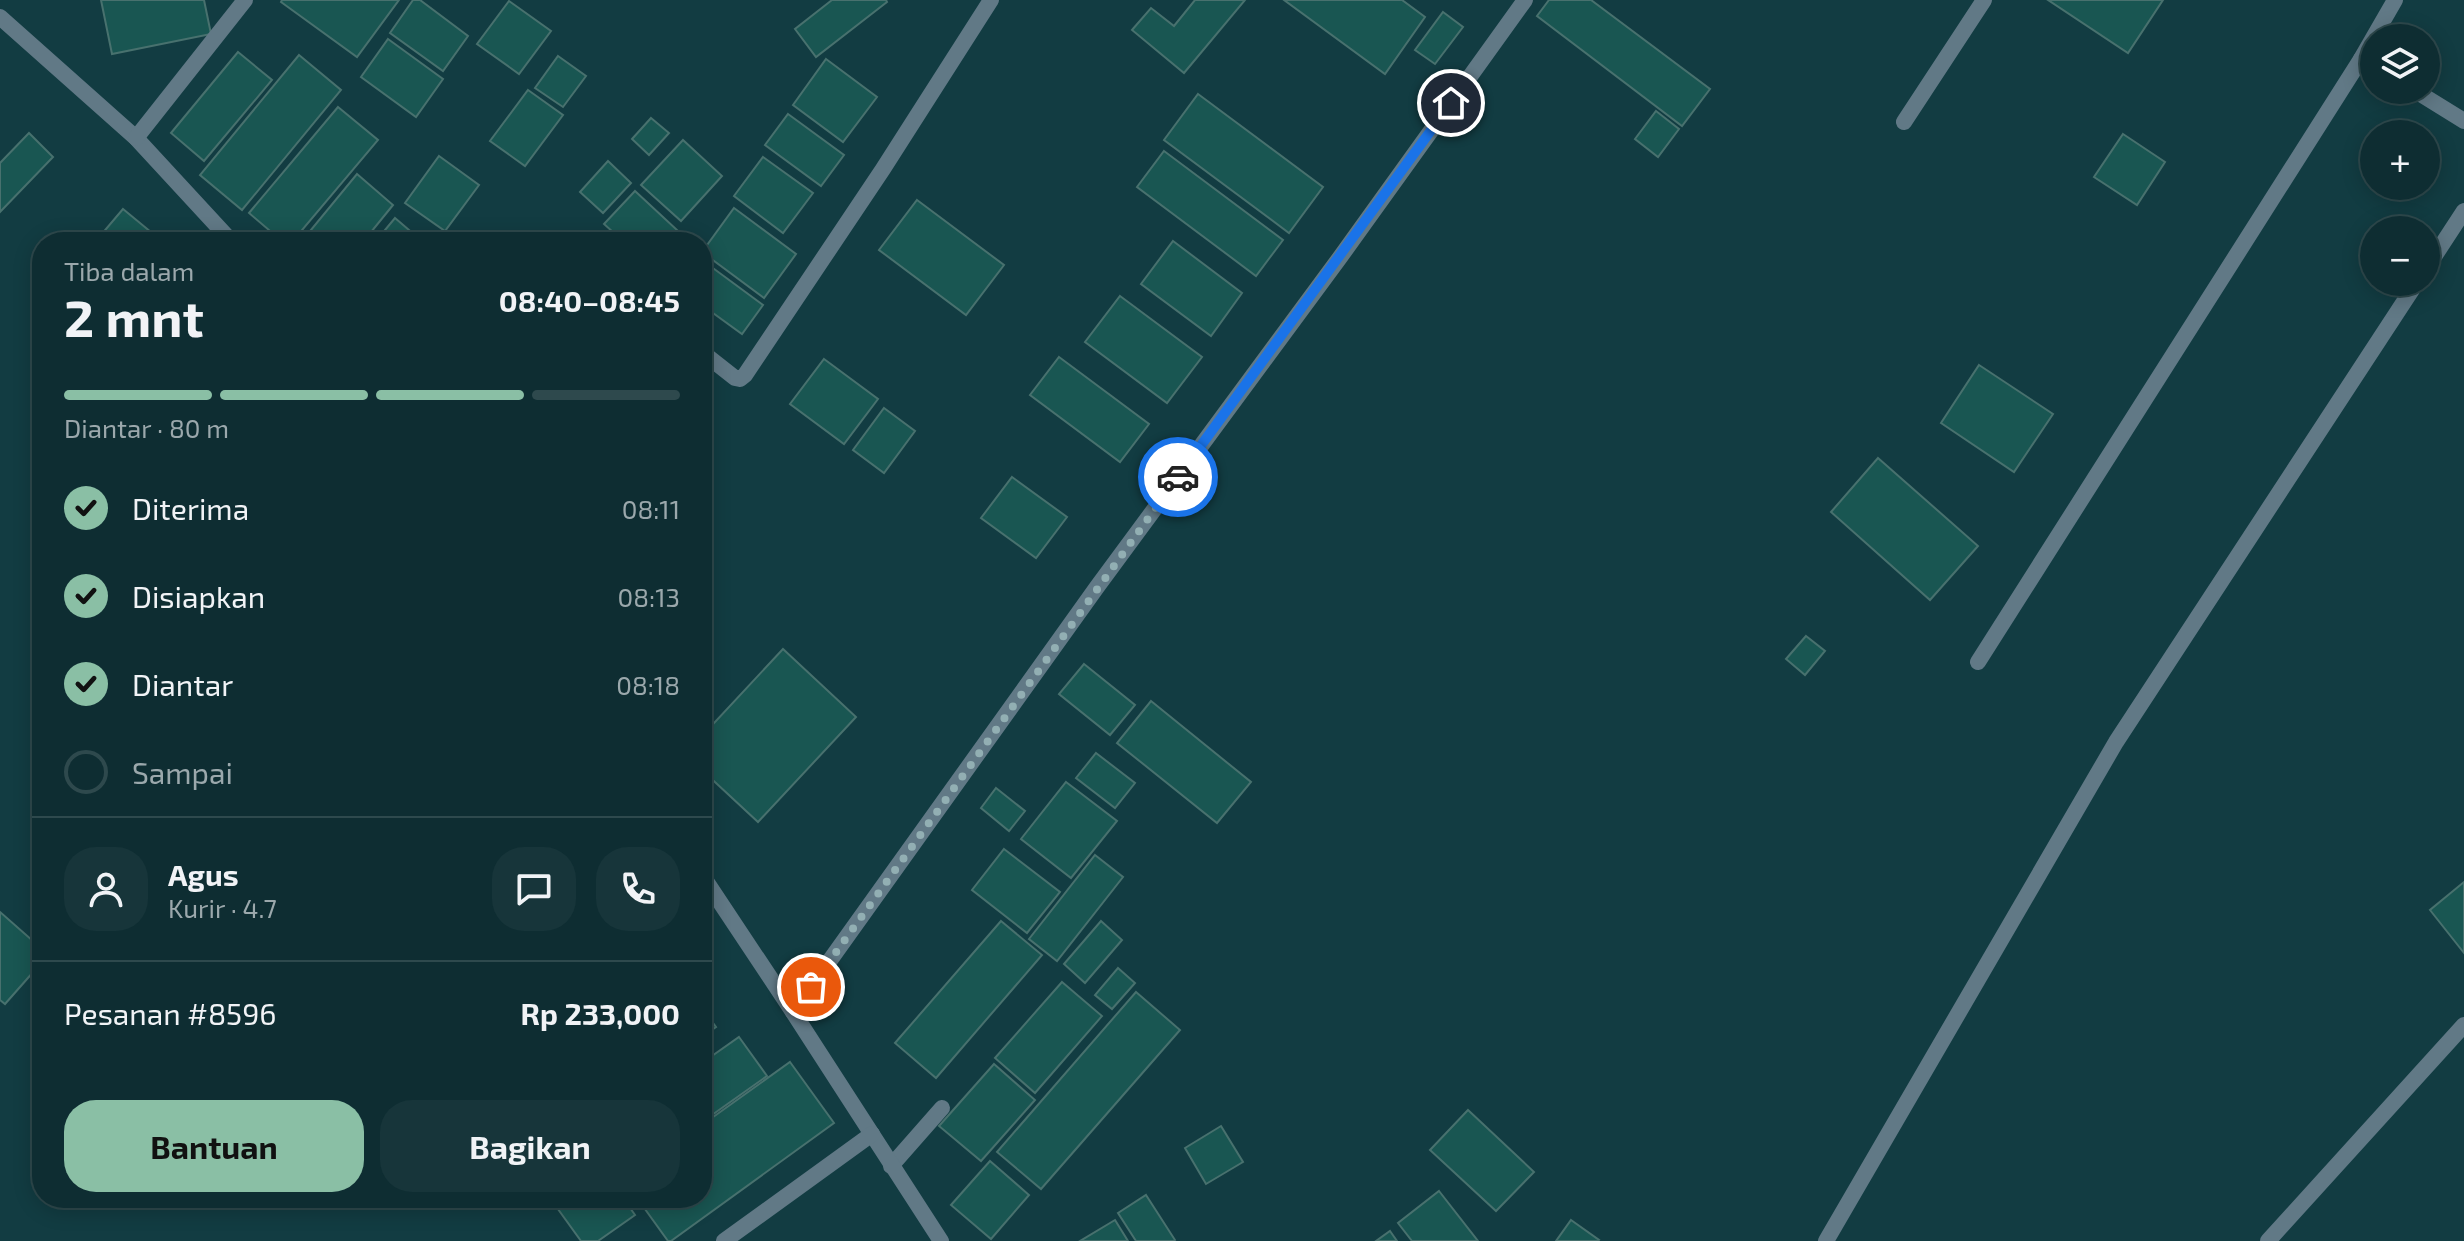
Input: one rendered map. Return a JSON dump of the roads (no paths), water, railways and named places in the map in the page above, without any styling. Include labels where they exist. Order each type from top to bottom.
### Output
[{"type":"street","points":[[136,138],[245,0]]},
{"type":"street","points":[[712,360],[735,378],[745,375],[991,0]]},
{"type":"street","points":[[793,1012],[1097,587],[1525,0]]},
{"type":"street","points":[[1904,122],[1984,0]]},
{"type":"street","points":[[2385,24],[2395,0]]},
{"type":"street","points":[[1,19],[136,138],[223,232]]},
{"type":"street","points":[[1978,662],[2360,74]]},
{"type":"street","points":[[2437,104],[2464,121]]},
{"type":"street","points":[[2440,248],[2464,211]]},
{"type":"street","points":[[1826,1241],[2116,742],[2408,296]]},
{"type":"street","points":[[712,890],[941,1241]]},
{"type":"street","points":[[2268,1241],[2464,1025]]},
{"type":"street","points":[[891,1166],[942,1108]]},
{"type":"street","points":[[724,1241],[872,1134]]}]
